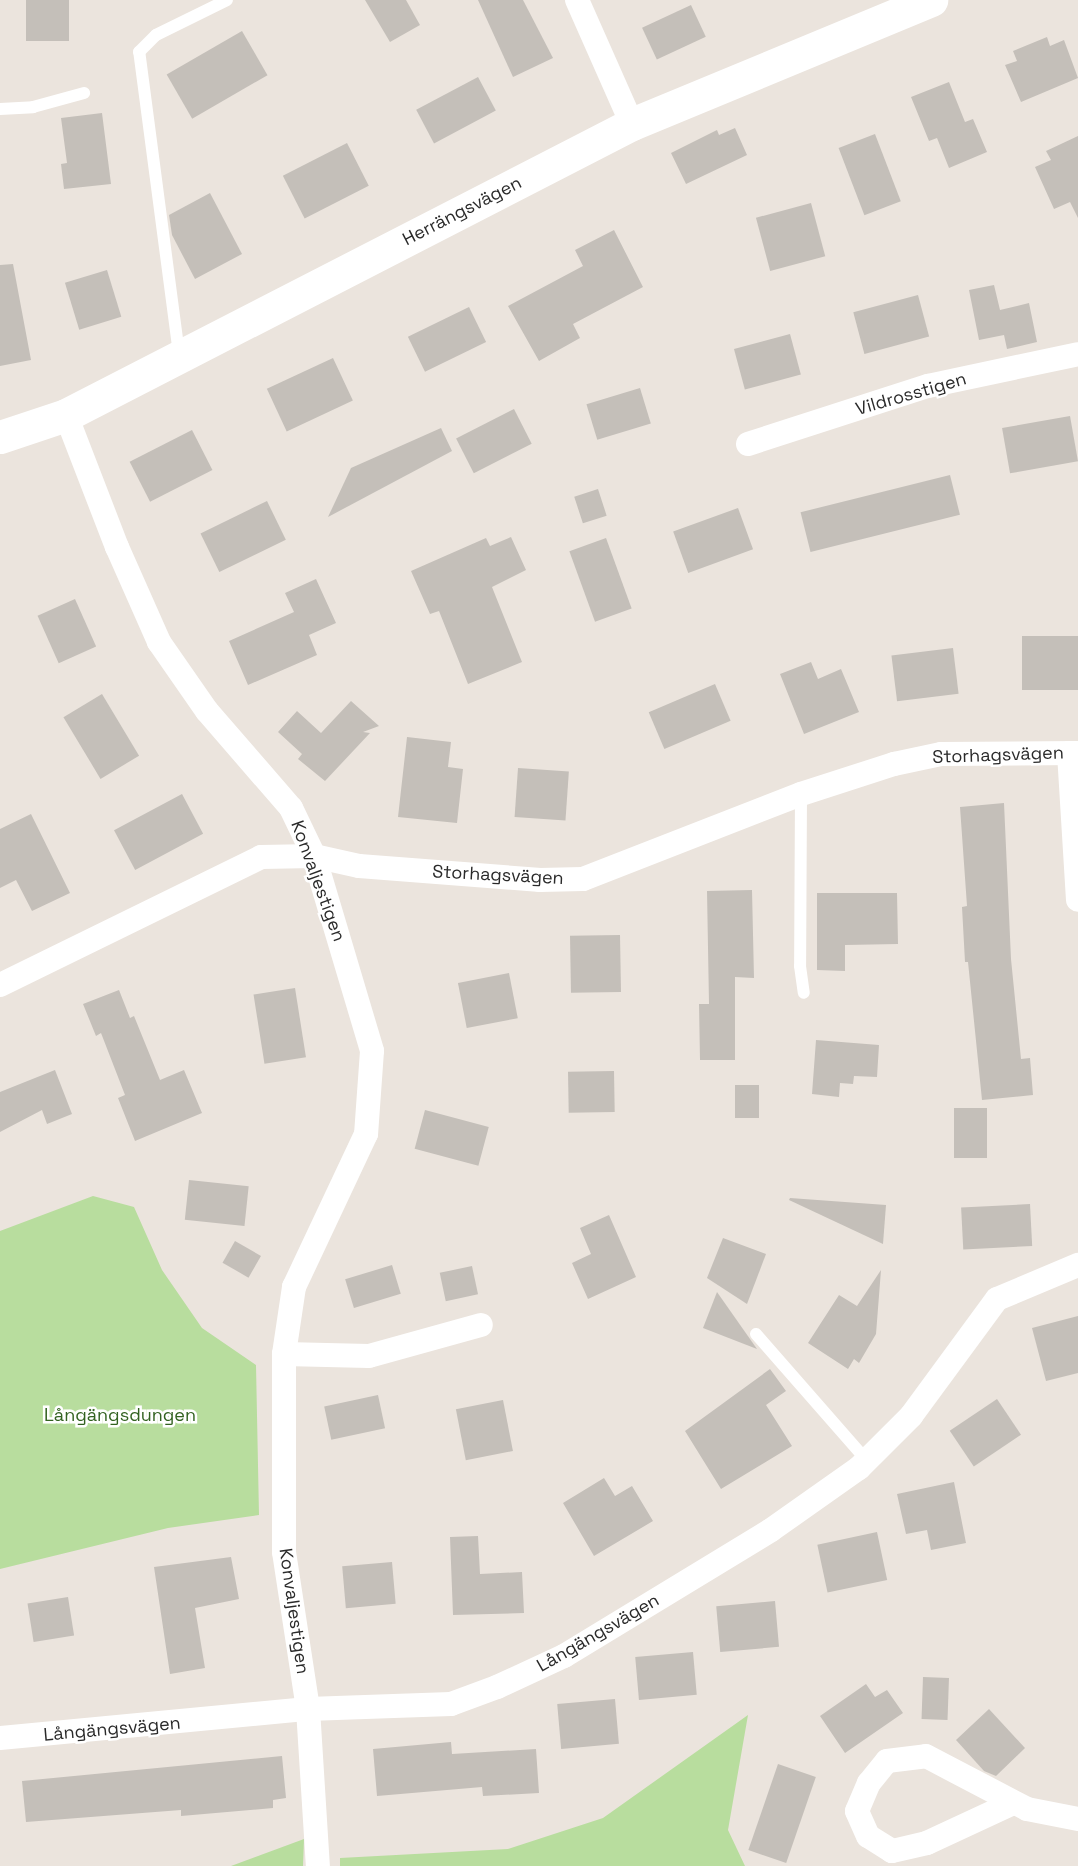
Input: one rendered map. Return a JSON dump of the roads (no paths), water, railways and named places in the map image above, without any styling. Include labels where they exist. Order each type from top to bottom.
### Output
[{"type":"street","points":[[577,0],[632,124]]},
{"type":"street","name":"Herrängsvägen","points":[[0,437],[66,415],[632,124],[932,0]]},
{"type":"street","name":"Vildrosstigen","points":[[748,444],[928,386],[1078,354]]},
{"type":"street","name":"Konvaljestigen","points":[[66,415],[117,548],[159,642],[207,711],[291,808],[314,856],[372,1050],[366,1134],[294,1287],[284,1354],[284,1552],[308,1709],[318,1866]]},
{"type":"street","points":[[1073,753],[1078,900]]},
{"type":"street","name":"Storhagsvägen","points":[[0,985],[261,856],[314,856],[359,866],[540,880],[583,879],[801,794],[894,764],[941,754],[1073,753]]},
{"type":"street","name":"Långängsvägen","points":[[0,1738],[308,1709],[451,1704],[497,1687],[564,1656],[761,1536],[867,1461],[911,1416],[997,1299],[1078,1265]]},
{"type":"street","points":[[284,1354],[369,1356],[481,1325]]},
{"type":"street","points":[[1013,1803],[927,1844],[892,1851],[868,1836],[857,1811],[869,1783],[886,1761],[926,1756],[1027,1809],[1078,1819]]},
{"type":"lane","points":[[179,355],[139,52],[156,35],[227,0]]},
{"type":"lane","points":[[0,109],[33,107],[84,93]]},
{"type":"lane","points":[[801,794],[800,966],[804,993]]},
{"type":"lane","points":[[756,1334],[867,1461]]},
{"type":"park label","name":"Långängsdungen","points":[[120,1415]]}]
